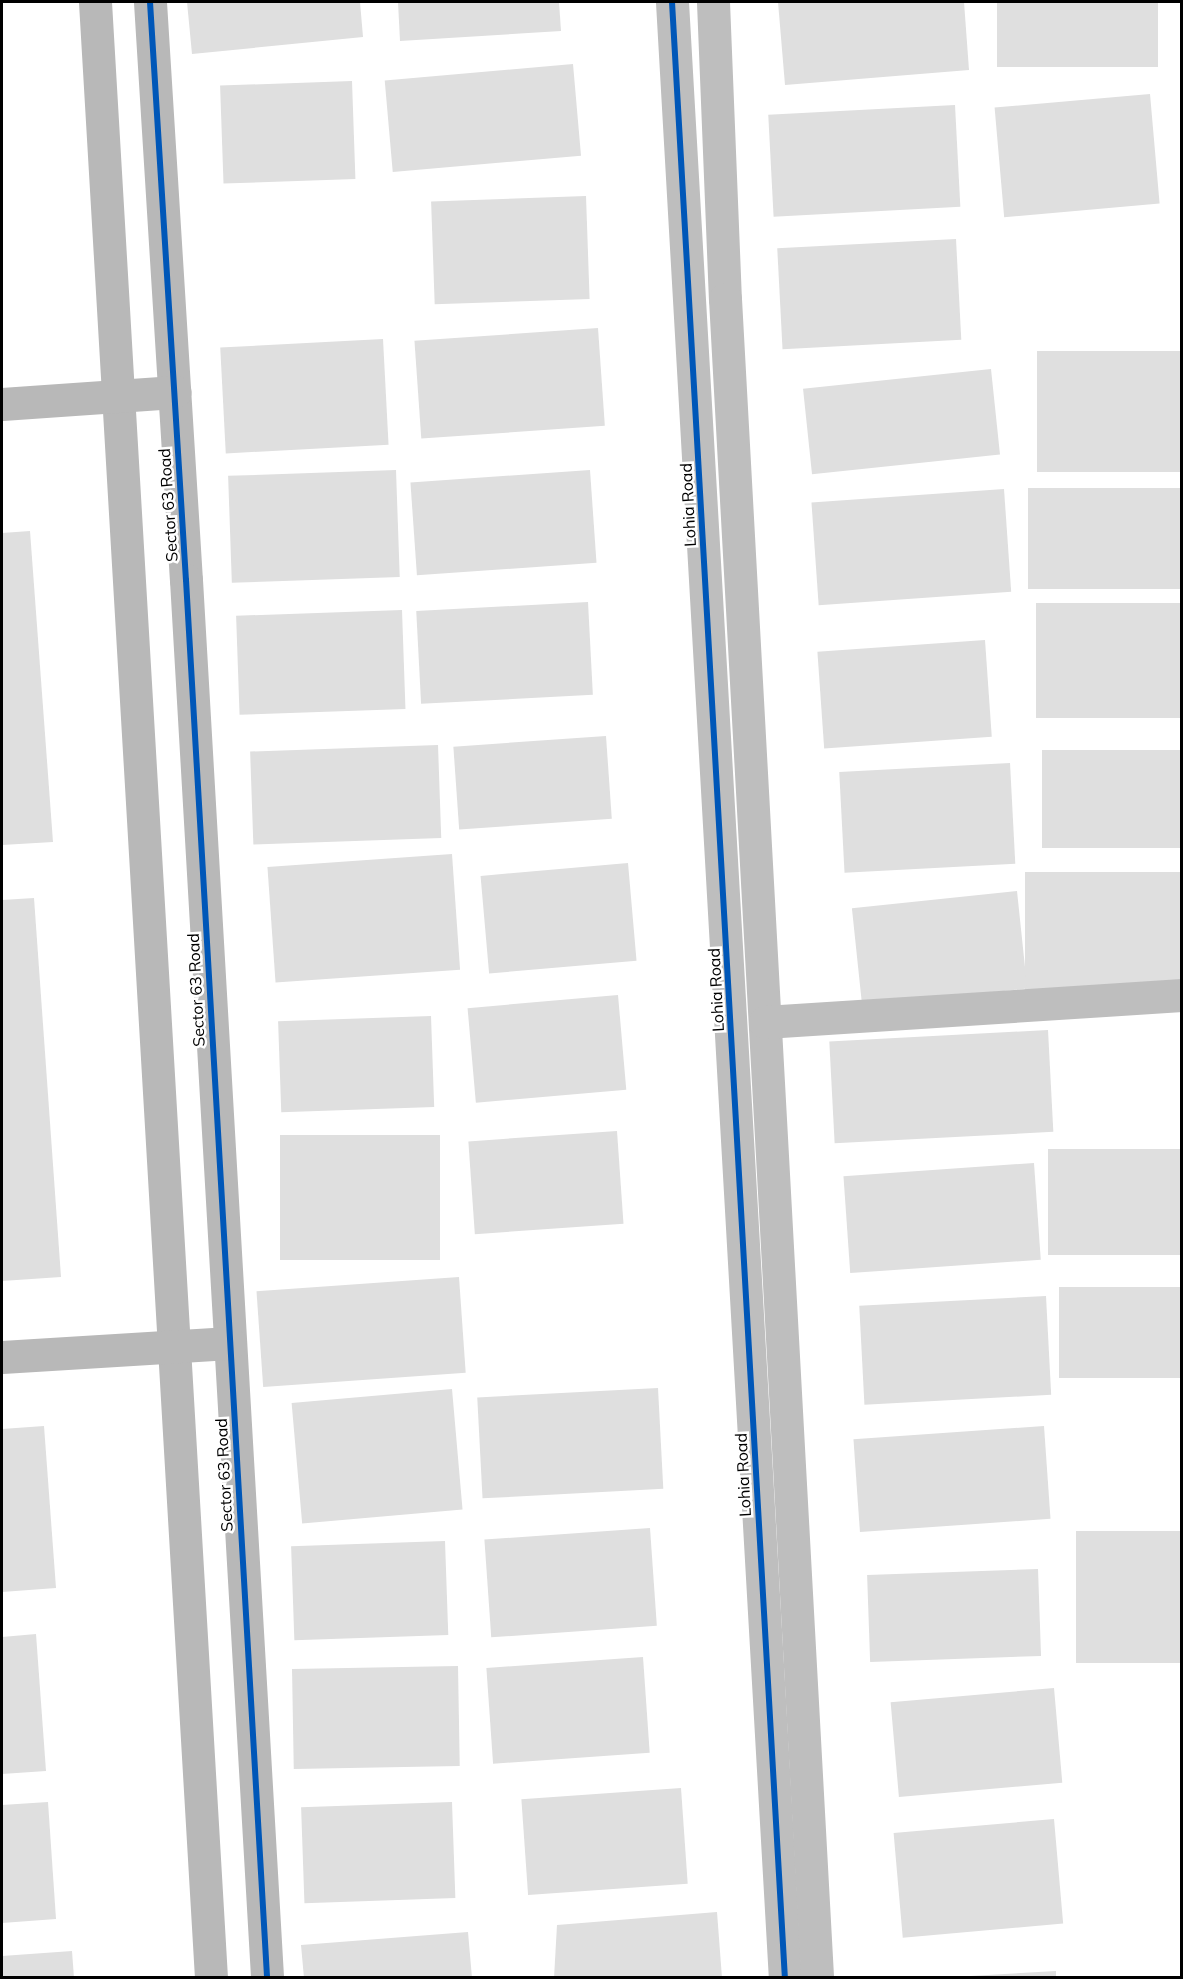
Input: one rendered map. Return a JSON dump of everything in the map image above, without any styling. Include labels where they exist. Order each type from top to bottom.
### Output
[{"type":"street","points":[[95,2],[211,1977]]},
{"type":"street","name":"Sector 63 Road","points":[[150,2],[267,1977]]},
{"type":"street","name":"Lohia Road","points":[[672,2],[785,1977]]},
{"type":"street","points":[[713,2],[726,311],[817,1977]]},
{"type":"street","points":[[2,404],[174,392]]},
{"type":"street","points":[[765,1022],[1182,995]]},
{"type":"street","points":[[2,1357],[230,1343]]},
{"type":"building","points":[[187,2],[360,2],[363,37],[192,54]]},
{"type":"building","points":[[398,2],[559,2],[561,31],[400,41]]},
{"type":"building","points":[[778,2],[964,2],[969,70],[785,85]]},
{"type":"building","points":[[997,2],[1158,2],[1158,67],[997,67]]},
{"type":"building","points":[[573,64],[581,156],[393,172],[385,80]]},
{"type":"building","points":[[352,81],[355,179],[224,184],[220,86]]},
{"type":"building","points":[[1150,94],[1160,204],[1004,217],[995,108]]},
{"type":"building","points":[[955,105],[960,207],[774,217],[768,115]]},
{"type":"building","points":[[586,196],[590,299],[435,304],[431,201]]},
{"type":"building","points":[[956,239],[961,340],[783,349],[777,248]]},
{"type":"building","points":[[598,328],[605,426],[421,439],[414,341]]},
{"type":"building","points":[[383,339],[389,445],[226,453],[220,348]]},
{"type":"building","points":[[1037,351],[1182,351],[1182,472],[1037,472]]},
{"type":"building","points":[[991,369],[1000,455],[812,474],[803,389]]},
{"type":"building","points":[[396,470],[400,577],[232,583],[228,476]]},
{"type":"building","points":[[590,470],[596,563],[417,575],[410,483]]},
{"type":"building","points":[[1028,488],[1182,488],[1182,589],[1028,589]]},
{"type":"building","points":[[1004,489],[1011,592],[819,605],[811,502]]},
{"type":"building","points":[[30,531],[53,842],[2,845],[2,533]]},
{"type":"building","points":[[588,602],[593,695],[421,704],[416,611]]},
{"type":"building","points":[[1036,603],[1182,603],[1182,718],[1036,718]]},
{"type":"building","points":[[402,610],[405,709],[240,715],[236,616]]},
{"type":"building","points":[[985,640],[992,737],[824,748],[817,652]]},
{"type":"building","points":[[606,736],[612,819],[459,829],[453,747]]},
{"type":"building","points":[[438,745],[441,838],[253,845],[250,752]]},
{"type":"building","points":[[1042,750],[1182,750],[1182,848],[1042,848]]},
{"type":"building","points":[[1010,763],[1015,864],[845,873],[839,772]]},
{"type":"building","points":[[452,854],[460,970],[276,983],[267,867]]},
{"type":"building","points":[[628,863],[637,961],[489,974],[481,876]]},
{"type":"building","points":[[1025,872],[1182,872],[1182,990],[1025,990]]},
{"type":"building","points":[[1017,891],[1027,988],[862,1006],[852,908]]},
{"type":"building","points":[[34,898],[61,1277],[2,1281],[2,900]]},
{"type":"building","points":[[618,995],[626,1090],[476,1103],[468,1008]]},
{"type":"building","points":[[431,1016],[434,1107],[281,1112],[278,1021]]},
{"type":"building","points":[[1048,1030],[1053,1132],[835,1143],[829,1041]]},
{"type":"building","points":[[617,1131],[623,1224],[475,1234],[468,1141]]},
{"type":"building","points":[[280,1135],[440,1135],[440,1260],[280,1260]]},
{"type":"building","points":[[1048,1149],[1182,1149],[1182,1255],[1048,1255]]},
{"type":"building","points":[[1034,1163],[1041,1260],[850,1273],[843,1176]]},
{"type":"building","points":[[459,1277],[466,1373],[263,1387],[256,1291]]},
{"type":"building","points":[[1059,1287],[1182,1287],[1182,1378],[1059,1378]]},
{"type":"building","points":[[1046,1296],[1051,1395],[864,1405],[859,1306]]},
{"type":"building","points":[[658,1388],[663,1489],[483,1498],[477,1397]]},
{"type":"building","points":[[452,1389],[463,1510],[302,1524],[292,1403]]},
{"type":"building","points":[[44,1426],[56,1588],[2,1592],[2,1429]]},
{"type":"building","points":[[1044,1426],[1050,1519],[860,1532],[853,1439]]},
{"type":"building","points":[[650,1528],[657,1626],[491,1637],[484,1540]]},
{"type":"building","points":[[1076,1531],[1182,1531],[1182,1663],[1076,1663]]},
{"type":"building","points":[[445,1541],[448,1635],[294,1640],[291,1546]]},
{"type":"building","points":[[1038,1569],[1041,1656],[870,1662],[867,1575]]},
{"type":"building","points":[[36,1634],[46,1771],[2,1774],[2,1637]]},
{"type":"building","points":[[643,1657],[650,1753],[493,1764],[486,1668]]},
{"type":"building","points":[[458,1666],[460,1766],[294,1769],[292,1669]]},
{"type":"building","points":[[1054,1688],[1062,1783],[899,1797],[891,1702]]},
{"type":"building","points":[[681,1788],[688,1884],[528,1895],[521,1799]]},
{"type":"building","points":[[48,1802],[56,1919],[2,1923],[2,1805]]},
{"type":"building","points":[[452,1802],[455,1898],[304,1903],[301,1807]]},
{"type":"building","points":[[1054,1819],[1063,1924],[903,1938],[894,1833]]},
{"type":"building","points":[[717,1912],[722,1978],[554,1978],[557,1925]]},
{"type":"building","points":[[468,1932],[472,1978],[304,1978],[301,1945]]},
{"type":"building","points":[[72,1951],[74,1978],[2,1978],[2,1956]]},
{"type":"building","points":[[1056,1971],[1056,1978],[970,1978],[970,1976]]},
{"type":"cycle path","points":[[150,2],[267,1978]]},
{"type":"cycle path","points":[[672,2],[785,1978]]}]
